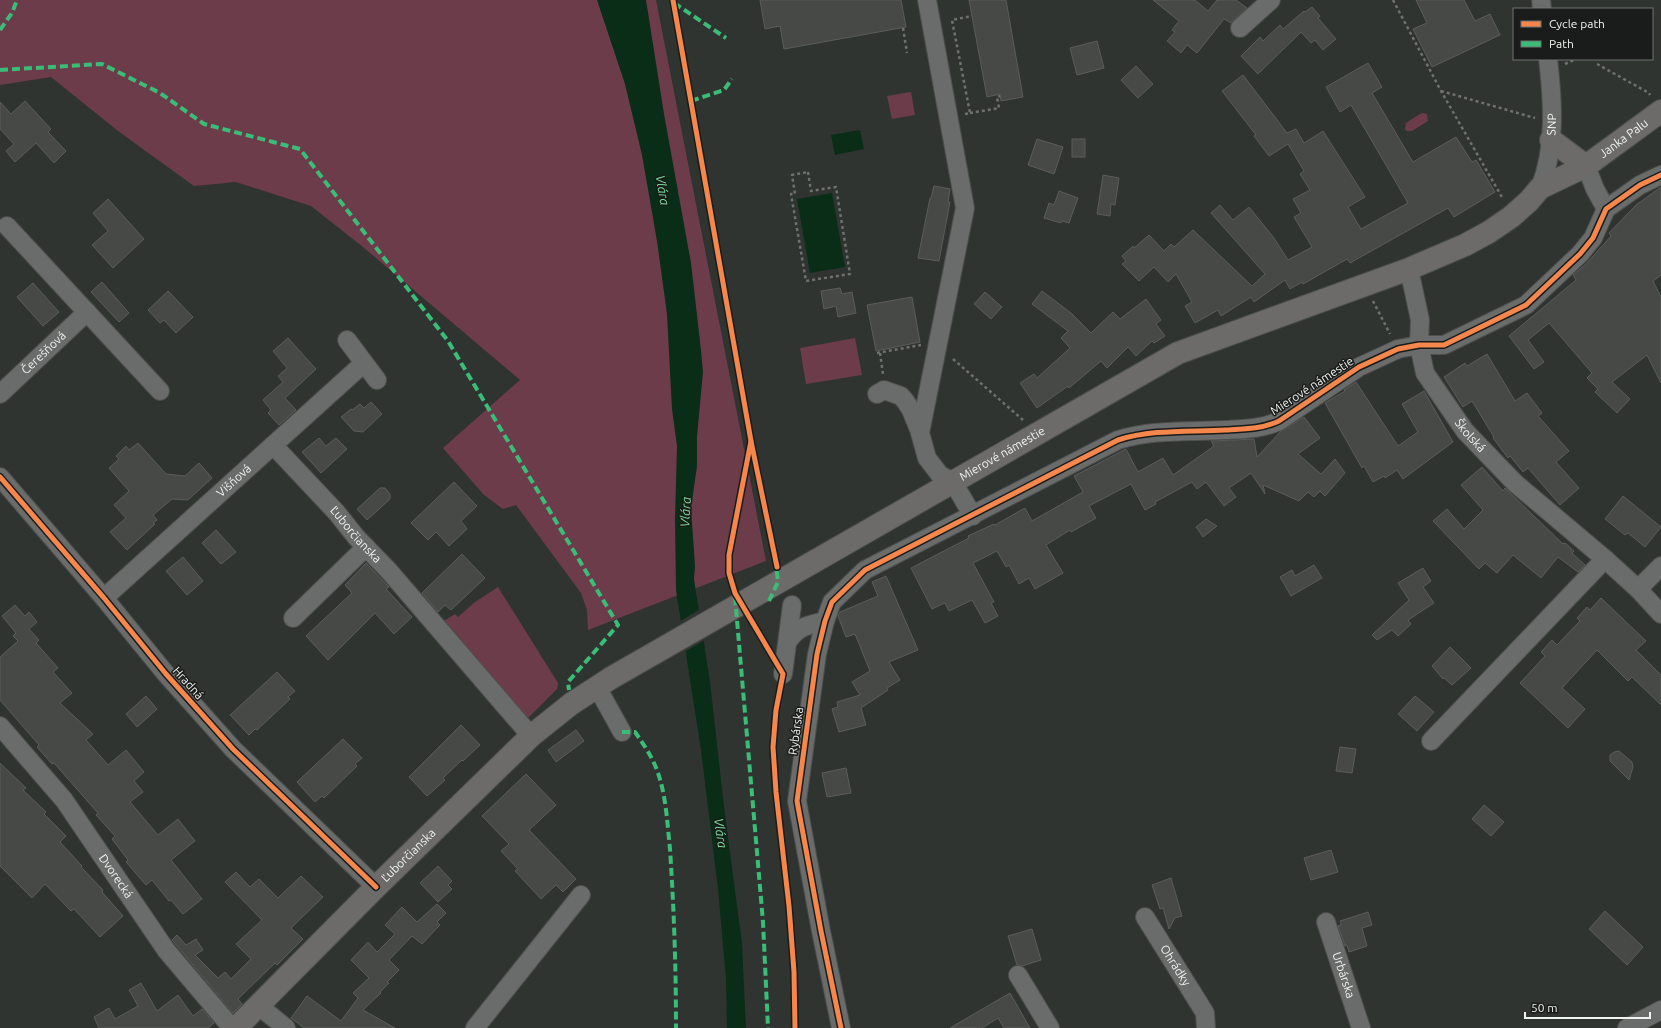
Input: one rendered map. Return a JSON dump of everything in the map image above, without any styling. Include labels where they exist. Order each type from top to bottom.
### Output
[{"type":"main road","name":"Janka Palu","points":[[1586,166],[1656,105]]},
{"type":"main road","points":[[1551,140],[1586,166]]},
{"type":"main road","name":"Mierové námestie","points":[[953,482],[1178,353],[1409,269],[1465,245],[1512,217],[1540,188],[1586,166]]},
{"type":"main road","name":"Ľuborčianska","points":[[236,1028],[376,887],[531,736],[571,704],[604,682],[953,482]]},
{"type":"street","points":[[927,0],[949,117]]},
{"type":"street","points":[[1240,28],[1271,0]]},
{"type":"street","name":"SNP","points":[[1540,188],[1548,166],[1557,61]]},
{"type":"street","name":"Mierové námestie","points":[[949,117],[965,208],[920,433],[927,458],[940,475],[953,482],[973,516],[1124,438],[1161,433],[1246,429],[1270,425],[1279,421],[1359,367],[1398,348],[1419,345],[1444,345],[1526,305],[1580,254],[1593,238],[1604,215],[1640,185],[1661,175]]},
{"type":"street","points":[[1586,166],[1604,215]]},
{"type":"street","points":[[7,226],[160,391]]},
{"type":"street","name":"Školská","points":[[1409,269],[1420,320],[1419,345],[1425,374],[1465,431],[1515,483],[1605,559],[1638,589],[1661,614]]},
{"type":"street","name":"Čerešňová","points":[[0,394],[87,312]]},
{"type":"street","points":[[347,340],[377,380]]},
{"type":"street","name":"Višňová","points":[[104,598],[364,363]]},
{"type":"street","points":[[877,394],[884,390],[901,396],[911,410],[920,433]]},
{"type":"street","name":"Ľuborčianska","points":[[273,445],[389,571],[531,736]]},
{"type":"street","name":"Hradná","points":[[0,477],[104,598],[166,674],[234,748],[376,887]]},
{"type":"street","name":"Rybárska","points":[[841,1028],[797,802],[816,654],[832,602],[865,570],[973,516]]},
{"type":"street","points":[[293,618],[366,547]]},
{"type":"street","points":[[1431,741],[1605,559]]},
{"type":"street","points":[[1638,589],[1661,566]]},
{"type":"street","points":[[783,674],[792,605]]},
{"type":"street","points":[[788,641],[794,633],[803,626],[825,621]]},
{"type":"street","points":[[604,682],[622,732]]},
{"type":"street","name":"Dvorecká","points":[[0,726],[64,800],[166,950],[232,1028]]},
{"type":"street","points":[[475,1028],[581,895]]},
{"type":"street","name":"Ohrádky","points":[[1145,917],[1206,1020]]},
{"type":"street","name":"Urbárska","points":[[1326,922],[1361,1028]]},
{"type":"street","points":[[1018,975],[1050,1028]]},
{"type":"street","points":[[259,1006],[286,1028]]},
{"type":"street","points":[[1627,1028],[1661,1010]]},
{"type":"path","points":[[1393,0],[1441,91],[1505,201]]},
{"type":"path","points":[[970,113],[952,20],[972,16]]},
{"type":"path","points":[[903,28],[907,53]]},
{"type":"path","points":[[1597,64],[1649,93],[1656,105]]},
{"type":"path","points":[[1441,91],[1540,119]]},
{"type":"path","points":[[949,117],[999,108],[997,97],[1000,96]]},
{"type":"path","points":[[808,172],[811,191],[836,187],[850,274],[806,281],[792,194],[795,194],[792,175],[808,172]]},
{"type":"path","points":[[1370,295],[1398,348]]},
{"type":"path","points":[[877,353],[937,344],[1024,420]]},
{"type":"shaded area","points":[[0,0],[656,0],[766,561],[588,630],[587,610],[581,593],[516,505],[503,509],[484,495],[443,448],[520,380],[363,247],[311,206],[236,182],[194,186],[118,131],[51,77],[0,85]]},
{"type":"shaded area","points":[[911,92],[915,115],[892,119],[887,96]]},
{"type":"shaded area","points":[[1423,113],[1427,114],[1428,121],[1412,131],[1407,131],[1405,129],[1406,123]]},
{"type":"shaded area","points":[[855,338],[862,375],[806,384],[800,348]]},
{"type":"shaded area","points":[[498,587],[558,683],[557,689],[527,719],[444,621],[455,614],[458,617],[475,602]]},
{"type":"water","name":"Vlára","points":[[597,0],[646,0],[664,114],[691,263],[703,372],[697,437],[697,466],[691,508],[695,566],[694,579],[710,682],[724,807],[742,943],[746,1028],[727,1028],[726,979],[718,889],[701,750],[676,590],[675,519],[677,446],[672,409],[667,314],[657,241],[642,155],[625,84]]},
{"type":"water","points":[[860,130],[864,149],[835,155],[831,135]]},
{"type":"water","points":[[832,193],[845,267],[810,273],[797,199]]},
{"type":"pier","points":[[700,609],[705,640],[683,653],[679,622]]},
{"type":"building","points":[[760,0],[901,0],[906,27],[784,49],[780,26],[765,29]]},
{"type":"building","points":[[969,0],[1006,0],[1023,97],[1001,101],[1000,94],[987,97]]},
{"type":"building","points":[[1153,0],[1195,0],[1208,11],[1217,0],[1236,0],[1247,8],[1231,23],[1224,19],[1197,53],[1187,45],[1181,53],[1167,41],[1175,32],[1172,30],[1179,21]]},
{"type":"building","points":[[1416,0],[1464,0],[1475,21],[1490,14],[1500,35],[1432,67],[1413,29],[1427,23]]},
{"type":"building","points":[[1312,7],[1320,16],[1318,18],[1336,39],[1323,50],[1315,40],[1311,43],[1301,32],[1258,74],[1241,56],[1260,37],[1263,41],[1280,25],[1283,29],[1304,11],[1305,12]]},
{"type":"building","points":[[1097,41],[1104,68],[1077,75],[1070,48]]},
{"type":"building","points":[[1368,63],[1382,87],[1372,93],[1413,162],[1456,137],[1472,162],[1476,160],[1495,192],[1454,217],[1448,208],[1350,263],[1347,259],[1303,284],[1302,282],[1290,289],[1285,280],[1254,302],[1251,297],[1221,316],[1218,310],[1195,323],[1185,306],[1192,302],[1176,274],[1168,282],[1154,267],[1139,281],[1122,264],[1126,261],[1122,256],[1149,235],[1164,251],[1171,244],[1174,247],[1193,230],[1252,286],[1265,274],[1211,213],[1220,205],[1233,220],[1249,207],[1274,238],[1288,260],[1312,247],[1294,217],[1301,213],[1293,199],[1310,190],[1300,174],[1304,171],[1288,144],[1269,156],[1254,136],[1256,135],[1222,91],[1243,75],[1287,133],[1296,129],[1304,143],[1323,131],[1365,197],[1348,207],[1361,229],[1408,203],[1351,105],[1340,112],[1326,87]]},
{"type":"building","points":[[1136,66],[1153,84],[1138,98],[1121,80]]},
{"type":"building","points":[[25,101],[51,129],[48,132],[66,151],[54,163],[36,143],[15,162],[6,151],[14,144],[0,129],[0,102],[11,114]]},
{"type":"building","points":[[1037,139],[1063,147],[1054,174],[1028,165]]},
{"type":"building","points":[[1072,139],[1085,139],[1085,157],[1072,157]]},
{"type":"building","points":[[1103,175],[1119,178],[1115,205],[1111,204],[1110,216],[1097,214]]},
{"type":"building","points":[[934,186],[950,189],[948,202],[950,202],[939,261],[918,258],[930,198]]},
{"type":"building","points":[[1661,187],[1661,275],[1653,281],[1661,297],[1661,383],[1647,355],[1612,382],[1630,399],[1617,413],[1595,392],[1598,389],[1587,378],[1592,373],[1549,323],[1528,340],[1544,362],[1534,369],[1509,336],[1576,280],[1573,275],[1586,264],[1611,236],[1609,233],[1636,205]]},
{"type":"building","points":[[1059,191],[1078,198],[1069,223],[1062,221],[1061,223],[1044,218],[1049,203],[1054,205]]},
{"type":"building","points":[[108,199],[144,239],[113,268],[92,245],[108,231],[93,213]]},
{"type":"building","points":[[102,282],[129,313],[119,322],[91,292]]},
{"type":"building","points":[[33,283],[59,312],[43,326],[17,297]]},
{"type":"building","points":[[840,288],[842,294],[852,292],[856,313],[838,317],[836,306],[824,309],[821,291]]},
{"type":"building","points":[[168,291],[193,317],[176,333],[164,320],[160,323],[148,310]]},
{"type":"building","points":[[1042,291],[1071,313],[1091,333],[1113,312],[1120,319],[1146,299],[1161,320],[1156,324],[1165,336],[1154,343],[1152,341],[1136,356],[1128,347],[1107,368],[1101,361],[1069,388],[1068,386],[1037,408],[1020,383],[1034,374],[1037,378],[1070,348],[1061,338],[1068,331],[1032,304]]},
{"type":"building","points":[[985,292],[1002,307],[991,319],[974,304]]},
{"type":"building","points":[[912,297],[920,342],[876,351],[867,305]]},
{"type":"building","points":[[288,338],[316,369],[285,398],[296,410],[279,425],[268,413],[271,410],[263,400],[283,382],[278,376],[287,368],[273,351]]},
{"type":"building","points":[[1487,354],[1515,401],[1527,393],[1542,413],[1538,416],[1569,451],[1556,462],[1579,488],[1560,505],[1528,468],[1523,472],[1510,456],[1508,458],[1493,438],[1494,437],[1472,401],[1463,407],[1444,377],[1465,363],[1467,366]]},
{"type":"building","points":[[1356,382],[1398,446],[1418,432],[1402,404],[1424,391],[1453,442],[1403,479],[1397,470],[1385,478],[1384,476],[1373,482],[1364,466],[1362,468],[1325,403],[1345,391],[1344,390]]},
{"type":"building","points":[[371,402],[382,414],[363,432],[354,431],[341,417],[360,404],[364,408]]},
{"type":"building","points":[[1304,417],[1320,438],[1298,454],[1321,474],[1335,459],[1345,473],[1325,496],[1320,491],[1314,497],[1308,492],[1299,501],[1263,485],[1265,494],[1251,473],[1229,488],[1236,497],[1224,506],[1206,482],[1197,489],[1192,482],[1155,502],[1156,504],[1145,510],[1131,484],[1089,506],[1096,518],[1071,532],[1070,530],[1046,545],[1063,573],[1035,589],[1029,578],[1019,584],[1009,565],[1006,567],[997,551],[973,563],[994,602],[991,603],[998,616],[985,623],[972,600],[949,611],[945,603],[932,609],[911,568],[969,538],[968,536],[994,524],[995,525],[1025,508],[1032,521],[1083,492],[1074,476],[1126,449],[1138,472],[1163,458],[1173,475],[1214,446],[1211,441],[1254,439],[1257,457],[1281,431]]},
{"type":"building","points":[[319,438],[326,446],[336,438],[347,449],[321,473],[302,452]]},
{"type":"building","points":[[138,443],[166,474],[185,476],[199,463],[212,478],[188,500],[172,499],[153,515],[157,520],[153,523],[155,524],[127,550],[110,532],[126,518],[114,505],[129,491],[109,468],[119,459],[116,456],[126,446],[129,450]]},
{"type":"building","points":[[1482,467],[1503,491],[1505,488],[1563,544],[1565,543],[1574,551],[1572,553],[1585,565],[1578,572],[1558,557],[1541,578],[1513,555],[1497,573],[1485,563],[1479,569],[1433,521],[1447,509],[1464,529],[1483,510],[1461,485]]},
{"type":"building","points":[[454,482],[477,506],[461,521],[467,529],[449,546],[436,532],[428,540],[411,523]]},
{"type":"building","points":[[380,488],[385,488],[390,494],[390,499],[367,520],[357,509]]},
{"type":"building","points":[[1623,496],[1661,527],[1645,547],[1628,533],[1625,535],[1605,519]]},
{"type":"building","points":[[1206,519],[1217,526],[1203,537],[1196,527]]},
{"type":"building","points":[[216,530],[236,552],[221,564],[202,543]]},
{"type":"building","points":[[462,554],[485,578],[451,610],[445,605],[438,612],[422,593]]},
{"type":"building","points":[[183,557],[203,581],[187,595],[166,571]]},
{"type":"building","points":[[366,563],[389,587],[386,589],[412,617],[394,634],[375,613],[328,660],[306,636],[352,593],[345,585]]},
{"type":"building","points":[[1314,565],[1322,578],[1291,596],[1280,577],[1292,570],[1295,576]]},
{"type":"building","points":[[1423,568],[1431,581],[1423,587],[1434,603],[1408,620],[1411,624],[1398,636],[1392,630],[1377,640],[1372,635],[1409,600],[1398,583]]},
{"type":"building","points":[[886,576],[918,650],[889,662],[900,680],[861,708],[866,725],[839,732],[832,709],[838,707],[837,702],[860,695],[852,682],[870,671],[855,634],[846,637],[838,616],[840,612],[878,596],[872,582]]},
{"type":"building","points":[[1601,598],[1646,641],[1636,650],[1661,675],[1661,705],[1632,677],[1628,681],[1597,650],[1562,688],[1585,709],[1568,728],[1520,683],[1545,656],[1541,652],[1552,640],[1557,645],[1580,621],[1577,618],[1587,607],[1590,610]]},
{"type":"building","points":[[15,605],[25,616],[29,612],[37,622],[29,629],[39,640],[36,643],[58,668],[53,672],[72,693],[60,703],[93,734],[86,740],[108,765],[126,750],[144,772],[134,781],[143,792],[130,802],[158,835],[178,819],[195,841],[171,860],[202,899],[183,914],[171,900],[169,901],[152,880],[146,885],[126,862],[128,860],[112,839],[115,836],[96,815],[98,813],[54,763],[52,764],[37,747],[39,745],[0,700],[0,657],[18,641],[13,636],[16,633],[2,616]]},
{"type":"building","points":[[1450,647],[1471,668],[1452,685],[1444,678],[1443,679],[1432,666]]},
{"type":"building","points":[[277,672],[295,691],[288,697],[290,699],[257,730],[255,729],[249,735],[230,715]]},
{"type":"building","points":[[146,696],[157,709],[137,727],[126,714]]},
{"type":"building","points":[[1415,696],[1434,712],[1417,731],[1398,714]]},
{"type":"building","points":[[461,725],[480,745],[443,778],[445,780],[427,796],[409,777]]},
{"type":"building","points":[[576,730],[584,741],[556,762],[548,750]]},
{"type":"building","points":[[343,739],[362,758],[355,764],[357,766],[324,798],[322,796],[315,802],[297,782]]},
{"type":"building","points":[[1340,747],[1356,749],[1352,773],[1336,771]]},
{"type":"building","points":[[1619,751],[1632,762],[1633,767],[1629,780],[1610,761],[1610,755]]},
{"type":"building","points":[[0,763],[26,788],[23,790],[46,812],[44,814],[66,836],[60,842],[103,890],[102,892],[123,916],[100,937],[74,909],[71,911],[45,884],[32,898],[0,866]]},
{"type":"building","points":[[846,768],[851,793],[827,797],[822,773]]},
{"type":"building","points":[[526,774],[556,805],[529,830],[576,879],[563,892],[556,885],[541,899],[515,871],[518,869],[501,851],[509,844],[482,816]]},
{"type":"building","points":[[1484,805],[1504,822],[1491,836],[1472,819]]},
{"type":"building","points":[[1331,850],[1338,872],[1311,880],[1304,858]]},
{"type":"building","points":[[438,866],[452,881],[448,885],[452,889],[438,902],[420,883]]},
{"type":"building","points":[[236,872],[250,887],[259,879],[278,898],[301,876],[323,897],[291,928],[303,939],[277,965],[275,963],[238,999],[242,1004],[233,1013],[172,940],[177,935],[186,945],[196,939],[203,950],[195,955],[218,978],[225,972],[231,979],[251,959],[236,944],[262,920],[225,882]]},
{"type":"building","points":[[1171,878],[1182,916],[1175,918],[1169,929],[1163,908],[1160,909],[1152,885]]},
{"type":"building","points":[[437,904],[446,913],[437,922],[440,925],[422,944],[412,936],[389,960],[399,970],[387,982],[389,983],[380,992],[381,993],[363,1010],[395,1028],[304,1028],[291,1018],[307,996],[341,1021],[358,998],[353,993],[369,978],[351,960],[368,942],[377,952],[395,934],[385,925],[402,907],[417,922]]},
{"type":"building","points":[[1605,911],[1643,947],[1627,965],[1589,929]]},
{"type":"building","points":[[1368,912],[1372,925],[1362,928],[1367,946],[1349,952],[1347,945],[1345,946],[1338,926],[1341,925],[1340,921]]},
{"type":"building","points":[[1032,929],[1041,960],[1022,966],[1017,965],[1008,936]]},
{"type":"building","points":[[141,983],[157,1011],[178,995],[193,1016],[202,1009],[214,1023],[208,1028],[99,1028],[94,1017],[109,1008],[115,1019],[138,1006],[129,990]]},
{"type":"building","points":[[1010,993],[1030,1028],[1004,1028],[998,1018],[982,1028],[950,1028]]},
{"type":"marked path","points":[[0,30],[12,13],[17,0]]},
{"type":"marked path","points":[[674,3],[726,38]]},
{"type":"marked path","points":[[0,70],[102,64],[160,93],[204,124],[300,149],[448,341],[618,625],[568,682],[569,690]]},
{"type":"marked path","points":[[691,101],[724,90],[732,79]]},
{"type":"marked path","points":[[769,601],[778,582],[776,565]]},
{"type":"marked path","points":[[735,597],[763,922],[768,1028]]},
{"type":"marked path","points":[[622,732],[635,732],[643,743],[654,763],[664,794],[673,894],[676,1028]]},
{"type":"cycle path","points":[[673,0],[751,441],[777,567]]},
{"type":"cycle path","points":[[841,1028],[797,801],[817,654],[825,621],[832,602],[865,570],[1118,440],[1144,434],[1246,429],[1273,424],[1359,367],[1398,349],[1419,345],[1444,345],[1526,305],[1580,254],[1593,238],[1606,209],[1640,185],[1661,175]]},
{"type":"cycle path","points":[[751,441],[729,555],[729,573],[735,593],[783,674],[776,710],[773,747],[776,792],[789,906],[794,972],[795,1028]]},
{"type":"cycle path","points":[[0,477],[104,598],[166,674],[233,749],[376,887]]}]
